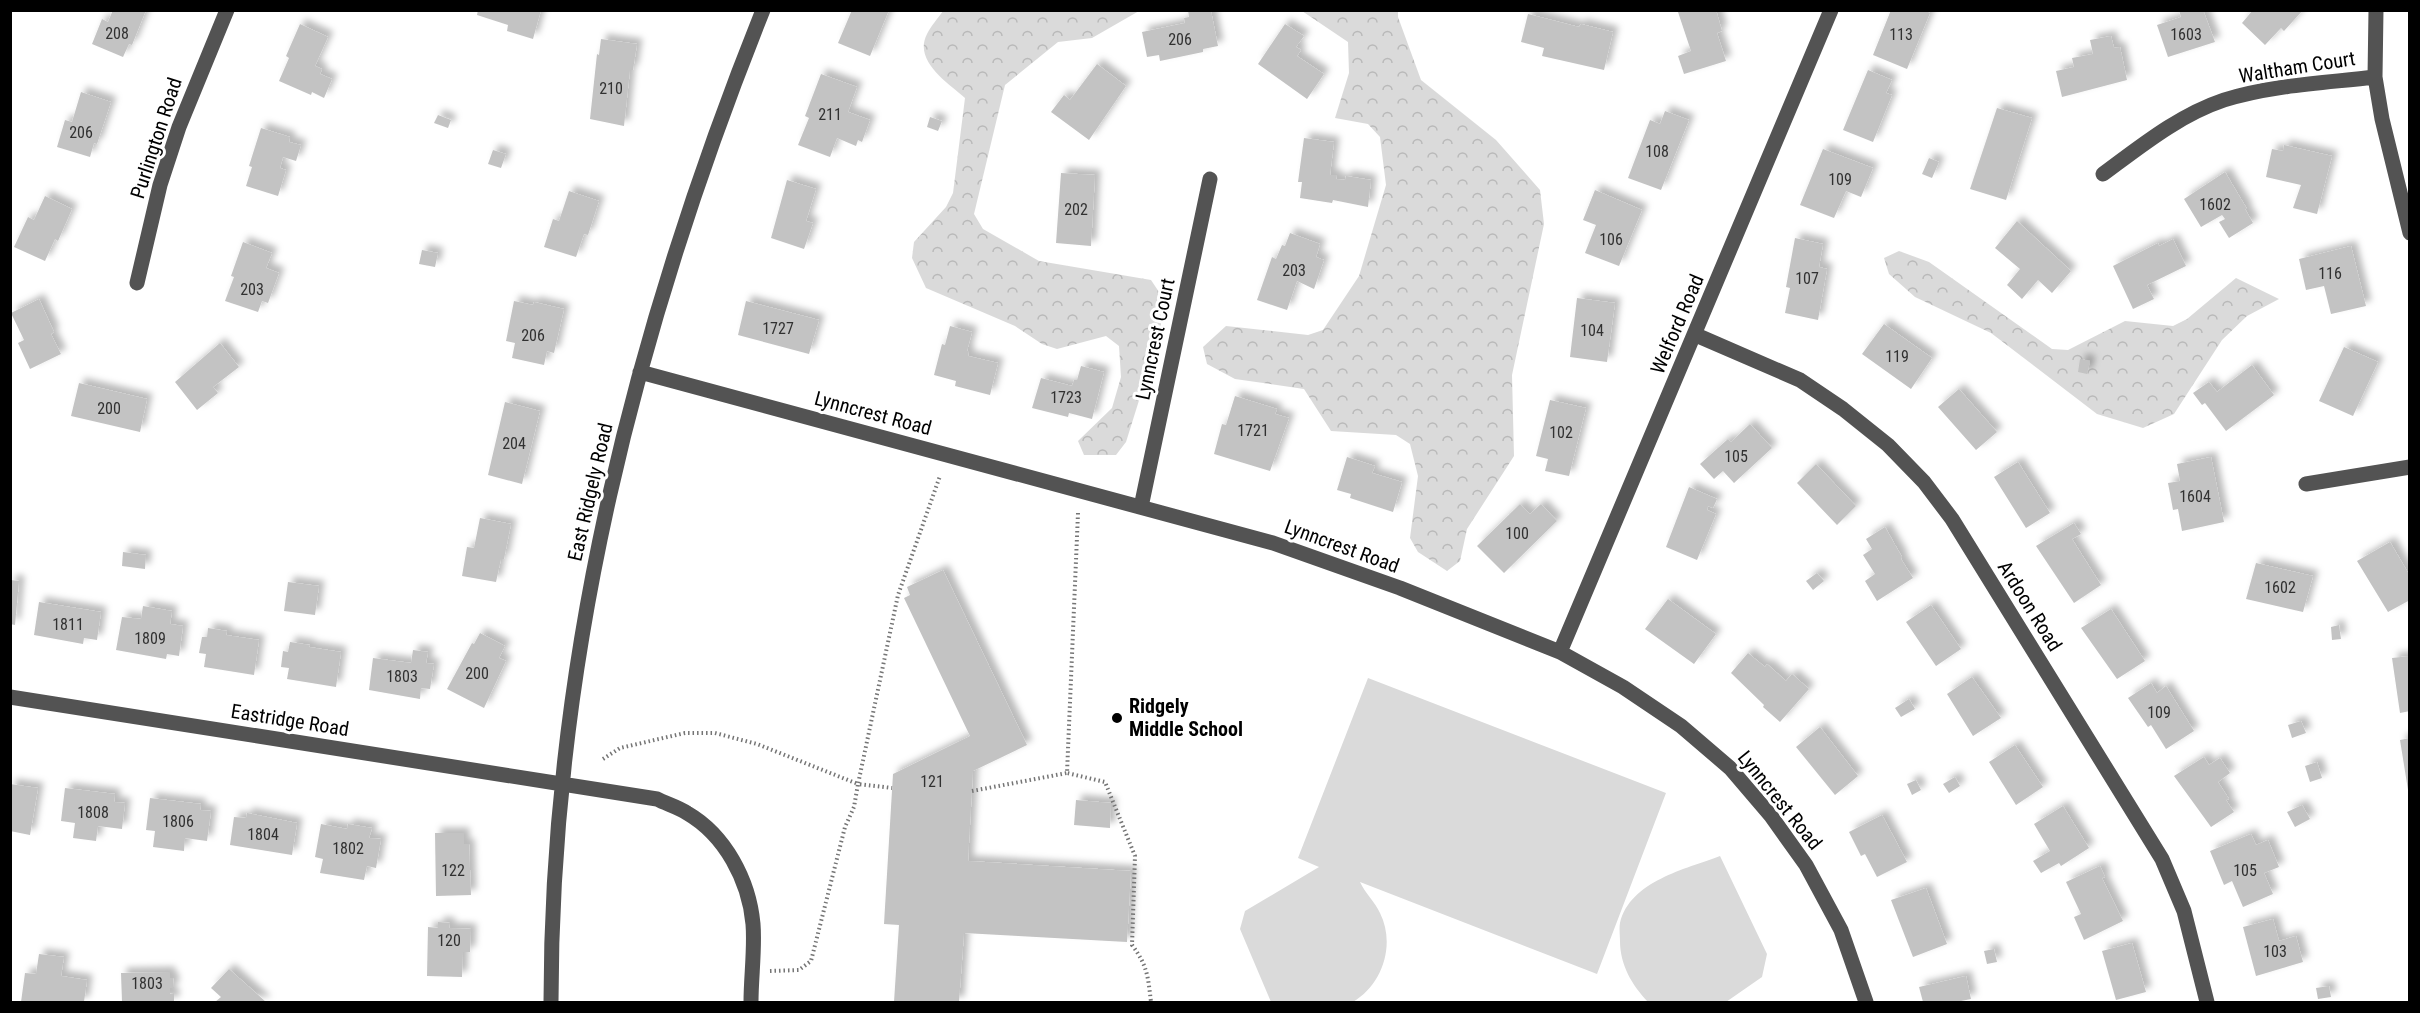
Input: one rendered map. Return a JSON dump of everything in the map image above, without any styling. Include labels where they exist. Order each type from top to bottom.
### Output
[{"type":"street","name":"Purlington Road","points":[[137,283],[160,185],[172,147],[196,82],[227,10]]},
{"type":"street","name":"East Ridgely Road","points":[[551,1002],[553,907],[562,784],[573,684],[596,555],[640,372],[697,186],[764,10]]},
{"type":"street","name":"Welford Road","points":[[1560,652],[1696,335],[1831,10]]},
{"type":"street","points":[[2376,10],[2375,77],[2382,118],[2409,233]]},
{"type":"street","name":"Waltham Court","points":[[2103,174],[2155,136],[2187,117],[2223,100],[2260,91],[2375,77]]},
{"type":"street","name":"Lynncrest Court","points":[[1141,507],[1210,179]]},
{"type":"street","name":"Ardoon Road","points":[[1696,335],[1800,380],[1843,409],[1888,446],[1924,482],[1952,519],[2162,859],[2184,911],[2207,1002]]},
{"type":"street","name":"Lynncrest Road","points":[[640,372],[1273,543],[1400,588],[1560,652],[1642,700],[1681,726],[1730,768],[1771,816],[1806,865],[1841,930],[1866,1002]]},
{"type":"street","points":[[2306,484],[2409,467]]},
{"type":"street","name":"Eastridge Road","points":[[10,697],[657,800],[687,813],[712,832],[731,857],[747,890],[753,924],[751,1002]]},
{"type":"path","points":[[766,971],[799,970],[811,961],[845,827],[854,807],[898,595],[940,476]]},
{"type":"path","points":[[1067,773],[1078,513]]},
{"type":"path","points":[[603,759],[620,748],[684,733],[715,733],[757,744],[858,784],[892,788]]},
{"type":"path","points":[[972,791],[1067,773],[1106,782],[1135,856],[1132,945],[1144,961],[1151,1002]]},
{"type":"green space","points":[[943,11],[1139,11],[1092,38],[1058,42],[1005,85],[974,214],[983,229],[1039,261],[1151,280],[1161,295],[1161,330],[1126,442],[1116,455],[1084,455],[1078,441],[1112,408],[1121,377],[1119,346],[1106,336],[1057,349],[1042,344],[1015,326],[926,288],[912,258],[914,242],[946,207],[953,193],[965,98],[934,70],[925,53],[924,44],[927,34]]},
{"type":"green space","points":[[1302,11],[1398,11],[1398,17],[1421,80],[1496,140],[1540,190],[1544,224],[1512,375],[1514,456],[1467,529],[1460,561],[1447,571],[1418,552],[1410,538],[1418,476],[1410,444],[1396,435],[1331,431],[1304,389],[1235,379],[1207,364],[1203,347],[1226,326],[1308,335],[1323,330],[1359,276],[1386,185],[1380,137],[1368,124],[1335,118],[1349,73],[1348,42]]},
{"type":"green space","points":[[1899,251],[1929,262],[2052,349],[2068,350],[2125,321],[2173,326],[2187,319],[2236,278],[2279,299],[2247,316],[2222,340],[2174,414],[2143,428],[2097,414],[1991,333],[1915,297],[1889,274],[1884,258]]},
{"type":"green space","points":[[1368,678],[1666,793],[1597,974],[1360,882],[1380,913],[1387,938],[1383,963],[1372,985],[1353,1002],[1271,1002],[1240,929],[1245,911],[1319,867],[1298,858]]},
{"type":"green space","points":[[1720,856],[1767,954],[1762,977],[1726,1002],[1648,1002],[1632,982],[1622,958],[1620,925],[1626,909],[1635,897],[1661,879]]},
{"type":"building","points":[[113,10],[146,10],[132,45],[129,44],[123,57],[92,44],[102,19],[108,22]]},
{"type":"building","points":[[478,10],[541,10],[533,39],[507,31],[508,25],[477,15]]},
{"type":"building","points":[[852,10],[889,10],[870,56],[838,43]]},
{"type":"building","points":[[1188,10],[1211,11],[1218,46],[1203,49],[1203,52],[1160,61],[1159,55],[1147,57],[1142,32],[1185,23],[1184,18],[1189,17]]},
{"type":"building","points":[[1716,10],[1722,31],[1717,33],[1726,61],[1684,74],[1678,56],[1691,51],[1678,12]]},
{"type":"building","points":[[1891,10],[1923,10],[1930,13],[1907,69],[1873,55]]},
{"type":"building","points":[[2179,10],[2203,10],[2215,42],[2168,57],[2157,25],[2181,17]]},
{"type":"building","points":[[2253,10],[2303,10],[2284,31],[2281,28],[2265,45],[2242,23]]},
{"type":"building","points":[[1528,14],[1579,27],[1581,24],[1613,32],[1604,70],[1542,56],[1544,48],[1521,42]]},
{"type":"building","points":[[300,24],[328,37],[315,66],[322,69],[320,74],[332,79],[324,98],[279,81],[289,58],[286,56]]},
{"type":"building","points":[[1285,24],[1304,36],[1296,47],[1301,50],[1297,56],[1324,74],[1307,99],[1258,64]]},
{"type":"building","points":[[2111,36],[2114,48],[2120,47],[2127,80],[2062,97],[2056,71],[2074,67],[2072,58],[2093,54],[2090,40]]},
{"type":"building","points":[[601,39],[637,44],[633,70],[630,70],[624,126],[590,119],[597,54],[599,55]]},
{"type":"building","points":[[1097,64],[1126,86],[1089,140],[1051,112],[1064,95],[1070,100]]},
{"type":"building","points":[[1868,70],[1892,80],[1886,93],[1892,95],[1873,142],[1843,130]]},
{"type":"building","points":[[821,74],[857,87],[848,112],[870,120],[862,142],[858,140],[856,146],[837,138],[830,157],[798,145],[809,118],[805,116]]},
{"type":"building","points":[[81,92],[111,102],[97,144],[94,143],[90,157],[57,147],[65,120],[72,122]]},
{"type":"building","points":[[1997,108],[2032,118],[2006,200],[1970,189]]},
{"type":"building","points":[[1665,111],[1689,120],[1661,190],[1628,178],[1650,120],[1660,124]]},
{"type":"building","points":[[438,115],[451,120],[448,128],[434,123]]},
{"type":"building","points":[[930,117],[942,121],[938,131],[927,127]]},
{"type":"building","points":[[261,128],[290,137],[289,142],[301,145],[296,161],[283,157],[280,168],[286,170],[278,196],[246,186],[252,167],[249,166]]},
{"type":"building","points":[[1304,138],[1334,142],[1330,175],[1337,175],[1336,179],[1345,180],[1346,176],[1371,180],[1368,207],[1333,200],[1332,203],[1300,198],[1302,182],[1298,182]]},
{"type":"building","points":[[2284,145],[2332,156],[2317,214],[2293,208],[2301,185],[2266,177],[2272,149],[2283,151]]},
{"type":"building","points":[[1823,149],[1873,168],[1861,197],[1846,191],[1834,218],[1800,205]]},
{"type":"building","points":[[493,150],[506,154],[501,168],[488,164]]},
{"type":"building","points":[[1929,158],[1939,162],[1932,178],[1922,174]]},
{"type":"building","points":[[2225,172],[2253,223],[2229,238],[2219,222],[2225,219],[2222,215],[2201,227],[2184,199]]},
{"type":"building","points":[[1061,173],[1095,175],[1091,246],[1056,243]]},
{"type":"building","points":[[787,180],[816,189],[806,221],[813,223],[804,249],[771,238]]},
{"type":"building","points":[[1595,190],[1642,210],[1619,266],[1585,253],[1596,225],[1583,220]]},
{"type":"building","points":[[569,191],[599,201],[588,235],[584,234],[576,257],[544,247],[553,219],[559,221]]},
{"type":"building","points":[[45,196],[72,209],[58,241],[55,239],[45,261],[14,247],[28,217],[34,220]]},
{"type":"building","points":[[2017,221],[2071,271],[2052,293],[2038,280],[2022,299],[2007,285],[2020,269],[1995,248]]},
{"type":"building","points":[[1290,233],[1320,244],[1316,257],[1324,260],[1314,289],[1297,281],[1287,310],[1257,300],[1272,257],[1276,259]]},
{"type":"building","points":[[1795,238],[1823,244],[1819,267],[1827,269],[1818,320],[1785,313],[1790,288],[1786,287]]},
{"type":"building","points":[[2173,239],[2186,266],[2147,285],[2154,299],[2133,309],[2113,266],[2158,243],[2159,246]]},
{"type":"building","points":[[243,242],[272,253],[266,268],[279,273],[268,303],[262,301],[258,312],[225,301]]},
{"type":"building","points":[[2351,246],[2366,306],[2331,314],[2324,286],[2306,290],[2299,259]]},
{"type":"building","points":[[422,250],[438,253],[435,267],[419,264]]},
{"type":"building","points":[[1577,298],[1615,303],[1607,362],[1570,357]]},
{"type":"building","points":[[39,299],[54,332],[51,334],[61,354],[30,369],[18,343],[24,340],[11,313]]},
{"type":"building","points":[[514,301],[533,305],[534,302],[564,309],[554,353],[547,351],[544,365],[512,358],[515,343],[506,341]]},
{"type":"building","points":[[746,301],[819,320],[809,354],[738,335]]},
{"type":"building","points":[[1884,324],[1932,358],[1911,389],[1862,354]]},
{"type":"building","points":[[950,326],[972,332],[967,351],[969,351],[968,356],[998,363],[990,395],[955,386],[956,381],[934,375],[942,344],[945,345]]},
{"type":"building","points":[[220,343],[239,367],[213,387],[218,393],[197,410],[175,382]]},
{"type":"building","points":[[2344,347],[2378,362],[2353,416],[2319,401]]},
{"type":"building","points":[[2080,359],[2090,361],[2087,374],[2078,372]]},
{"type":"building","points":[[2252,365],[2274,395],[2226,431],[2205,403],[2202,405],[2193,393],[2209,382],[2217,392]]},
{"type":"building","points":[[1081,366],[1104,372],[1092,419],[1069,413],[1068,417],[1032,408],[1041,378],[1072,386],[1074,380],[1077,380]]},
{"type":"building","points":[[79,383],[147,399],[140,432],[71,416]]},
{"type":"building","points":[[1959,389],[1997,432],[1976,450],[1938,407]]},
{"type":"building","points":[[1235,396],[1277,409],[1275,414],[1289,418],[1270,471],[1214,454],[1222,424],[1226,425]]},
{"type":"building","points":[[1550,400],[1586,408],[1569,476],[1545,471],[1548,459],[1536,456]]},
{"type":"building","points":[[505,402],[540,411],[522,484],[488,475]]},
{"type":"building","points":[[1750,424],[1772,448],[1734,483],[1723,471],[1714,479],[1700,464],[1728,439],[1731,442]]},
{"type":"building","points":[[1347,457],[1375,466],[1372,473],[1402,482],[1393,512],[1350,498],[1351,494],[1337,490]]},
{"type":"building","points":[[2211,457],[2224,522],[2182,531],[2178,509],[2173,510],[2168,483],[2180,481],[2177,464]]},
{"type":"building","points":[[2018,462],[2050,513],[2026,528],[1994,477]]},
{"type":"building","points":[[1816,464],[1856,506],[1837,525],[1797,483]]},
{"type":"building","points":[[1689,487],[1717,499],[1713,508],[1708,506],[1707,510],[1716,514],[1697,560],[1666,547]]},
{"type":"building","points":[[1520,504],[1530,514],[1541,504],[1557,521],[1504,573],[1477,546]]},
{"type":"building","points":[[480,518],[511,524],[504,559],[501,559],[496,582],[462,576],[467,547],[474,548]]},
{"type":"building","points":[[2074,523],[2081,534],[2072,539],[2101,585],[2074,603],[2036,546]]},
{"type":"building","points":[[1885,527],[1913,578],[1877,601],[1865,581],[1875,574],[1863,555],[1872,549],[1866,539]]},
{"type":"building","points":[[2390,542],[2410,576],[2410,600],[2388,612],[2357,561]]},
{"type":"building","points":[[123,552],[146,555],[145,569],[122,566]]},
{"type":"building","points":[[2256,563],[2313,576],[2303,612],[2246,599]]},
{"type":"building","points":[[943,570],[1027,745],[973,771],[968,861],[1131,871],[1127,942],[964,933],[959,1002],[894,1002],[899,925],[884,924],[893,774],[970,736],[904,598],[910,595],[907,587]]},
{"type":"building","points":[[1817,573],[1824,581],[1813,590],[1806,581]]},
{"type":"building","points":[[10,580],[19,581],[15,625],[10,624]]},
{"type":"building","points":[[288,582],[319,586],[315,615],[284,611]]},
{"type":"building","points":[[1668,599],[1716,634],[1694,664],[1645,629]]},
{"type":"building","points":[[39,602],[101,612],[97,640],[84,638],[83,644],[34,635]]},
{"type":"building","points":[[1931,605],[1961,649],[1936,666],[1906,622]]},
{"type":"building","points":[[143,606],[172,611],[170,624],[183,626],[179,656],[167,654],[166,659],[116,650],[122,617],[141,619]]},
{"type":"building","points":[[2111,609],[2145,661],[2117,679],[2081,628]]},
{"type":"building","points":[[2339,625],[2341,639],[2332,640],[2331,627]]},
{"type":"building","points":[[208,628],[227,631],[226,635],[259,640],[254,675],[204,667],[206,654],[199,653],[202,637],[207,637]]},
{"type":"building","points":[[480,633],[505,646],[499,658],[506,661],[484,708],[447,689],[472,643],[474,644]]},
{"type":"building","points":[[290,642],[341,652],[336,687],[287,679],[289,668],[281,667],[283,651],[288,652]]},
{"type":"building","points":[[413,650],[428,652],[426,663],[434,664],[430,689],[421,688],[420,699],[369,690],[373,658],[411,663]]},
{"type":"building","points":[[1748,653],[1765,667],[1767,664],[1786,681],[1792,674],[1809,689],[1780,722],[1731,673]]},
{"type":"building","points":[[2410,656],[2410,711],[2400,713],[2392,658]]},
{"type":"building","points":[[1972,677],[2001,718],[1973,736],[1947,694]]},
{"type":"building","points":[[2151,683],[2157,693],[2166,686],[2194,731],[2166,749],[2151,725],[2148,727],[2128,698]]},
{"type":"building","points":[[1909,699],[1915,709],[1901,717],[1895,708]]},
{"type":"building","points":[[2301,721],[2306,733],[2292,738],[2288,725]]},
{"type":"building","points":[[1820,727],[1858,776],[1835,795],[1796,747]]},
{"type":"building","points":[[2410,738],[2410,790],[2408,790],[2400,740]]},
{"type":"building","points":[[2015,745],[2043,787],[2016,805],[1989,762]]},
{"type":"building","points":[[2204,757],[2209,765],[2220,758],[2230,773],[2218,782],[2234,812],[2211,827],[2174,776]]},
{"type":"building","points":[[2317,762],[2322,778],[2310,782],[2305,766]]},
{"type":"building","points":[[1955,777],[1960,786],[1949,793],[1943,784]]},
{"type":"building","points":[[1916,780],[1921,790],[1912,795],[1907,784]]},
{"type":"building","points":[[10,784],[38,788],[30,835],[10,831]]},
{"type":"building","points":[[65,788],[115,794],[114,802],[125,803],[122,829],[98,826],[96,841],[73,838],[75,823],[61,821]]},
{"type":"building","points":[[150,798],[201,804],[200,810],[211,811],[207,841],[185,838],[184,851],[153,847],[155,831],[146,830]]},
{"type":"building","points":[[1076,800],[1111,803],[1110,828],[1074,825]]},
{"type":"building","points":[[2302,805],[2310,819],[2295,827],[2287,812]]},
{"type":"building","points":[[2063,806],[2089,848],[2061,866],[2059,863],[2041,873],[2033,861],[2050,851],[2034,824]]},
{"type":"building","points":[[247,813],[297,823],[292,855],[230,845],[234,817],[246,818]]},
{"type":"building","points":[[1882,815],[1907,862],[1877,877],[1865,854],[1861,856],[1849,832]]},
{"type":"building","points":[[321,824],[347,829],[348,824],[372,828],[369,838],[381,839],[376,868],[367,866],[364,880],[320,873],[323,859],[315,857]]},
{"type":"building","points":[[435,833],[464,833],[464,844],[469,844],[471,895],[436,896]]},
{"type":"building","points":[[2251,834],[2256,845],[2268,840],[2279,867],[2264,873],[2273,894],[2243,907],[2232,881],[2224,885],[2210,851]]},
{"type":"building","points":[[2100,866],[2105,877],[2102,878],[2123,921],[2084,940],[2074,917],[2081,914],[2066,882]]},
{"type":"building","points":[[1926,888],[1947,944],[1913,957],[1891,900]]},
{"type":"building","points":[[2273,919],[2279,941],[2296,936],[2303,962],[2256,976],[2243,927]]},
{"type":"building","points":[[438,922],[450,923],[449,928],[471,929],[470,952],[463,952],[462,977],[427,976],[428,927],[438,928]]},
{"type":"building","points":[[2132,943],[2146,992],[2116,1000],[2102,951]]},
{"type":"building","points":[[1994,949],[1997,962],[1987,964],[1984,951]]},
{"type":"building","points":[[39,954],[64,957],[61,976],[87,980],[84,1002],[21,1002],[25,973],[36,974]]},
{"type":"building","points":[[229,969],[266,1002],[215,1002],[221,997],[211,988]]},
{"type":"building","points":[[170,972],[174,988],[170,988],[170,994],[174,993],[174,1002],[122,1002],[121,973]]},
{"type":"building","points":[[1966,976],[1971,999],[1956,1002],[1923,1002],[1919,987]]},
{"type":"building","points":[[2329,986],[2331,997],[2318,999],[2316,988]]},
{"type":"place","name":"Ridgely Middle School","points":[[1117,718]]}]
